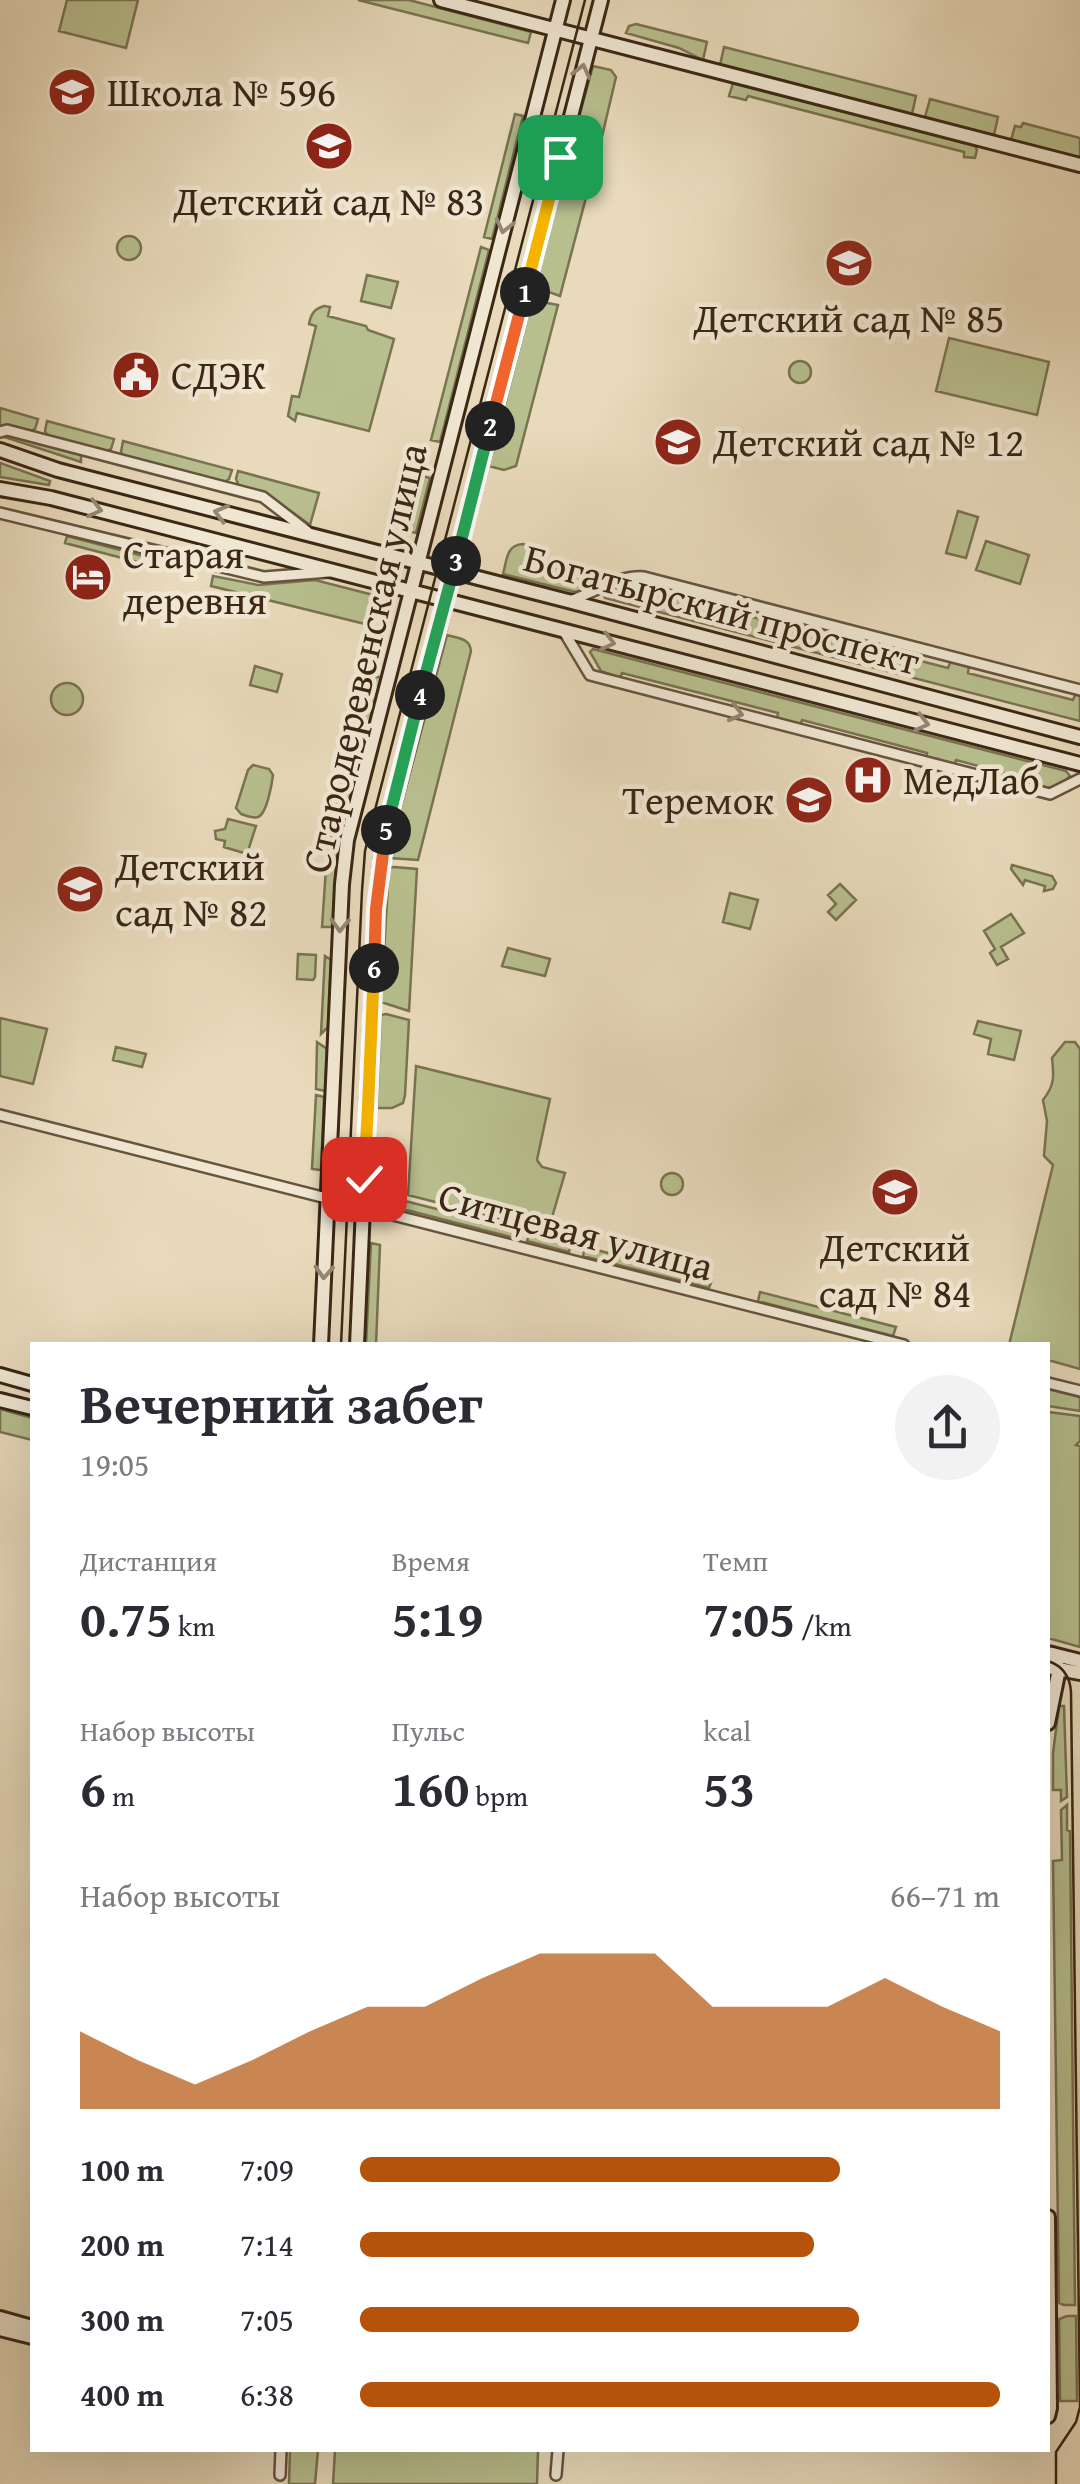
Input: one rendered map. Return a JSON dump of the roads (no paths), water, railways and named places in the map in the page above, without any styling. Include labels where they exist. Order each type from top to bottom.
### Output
[{"type":"street","points":[[440,0],[1080,165]]},
{"type":"street","name":"Стародеревенская улица","points":[[321,1342],[345,855],[562,0]]},
{"type":"street","name":"Стародеревенская улица","points":[[357,1342],[376,909],[383,845],[601,0]]},
{"type":"street","points":[[0,432],[8,430],[262,497],[317,538]]},
{"type":"street","name":"Богатырский проспект","points":[[0,450],[58,470],[1080,737]]},
{"type":"street","name":"Богатырский проспект","points":[[0,489],[50,498],[1080,764]]},
{"type":"street","points":[[0,513],[264,577],[337,572]]},
{"type":"street","points":[[568,602],[632,576],[644,577],[1080,690]]},
{"type":"street","points":[[563,630],[590,675],[1050,794],[1080,779]]},
{"type":"street","name":"Ситцевая улица","points":[[0,1115],[892,1342]]},
{"type":"street","points":[[0,1375],[30,1383]]},
{"type":"street","points":[[1050,1383],[1080,1391]]},
{"type":"street","points":[[0,1400],[30,1408]]},
{"type":"street","points":[[1051,1660],[1080,1660]]},
{"type":"street","points":[[1051,1660],[1080,1673]]},
{"type":"street","points":[[0,2318],[30,2326]]},
{"type":"street","points":[[0,2329],[30,2336]]},
{"type":"street","points":[[280,2476],[281,2452]]},
{"type":"street","points":[[556,2476],[558,2452]]},
{"type":"tram line","points":[[341,1342],[365,851],[585,0]]},
{"type":"tram line","points":[[1050,1662],[1065,1672],[1071,1692],[1080,2407],[1076,2422],[1056,2452],[1056,2484]]},
{"type":"place","name":"Школа № 596","points":[[72,92]]},
{"type":"place","name":"Детский сад № 83","points":[[329,146]]},
{"type":"place","name":"Детский сад № 85","points":[[849,263]]},
{"type":"place","name":"СДЭК","points":[[136,375]]},
{"type":"place","name":"Детский сад № 12","points":[[678,442]]},
{"type":"place","name":"Старая деревня","points":[[88,577]]},
{"type":"place","name":"МедЛаб","points":[[868,780]]},
{"type":"place","name":"Теремок","points":[[809,800]]},
{"type":"place","name":"Детский сад № 82","points":[[80,889]]},
{"type":"place","name":"Детский сад № 84","points":[[895,1192]]}]
